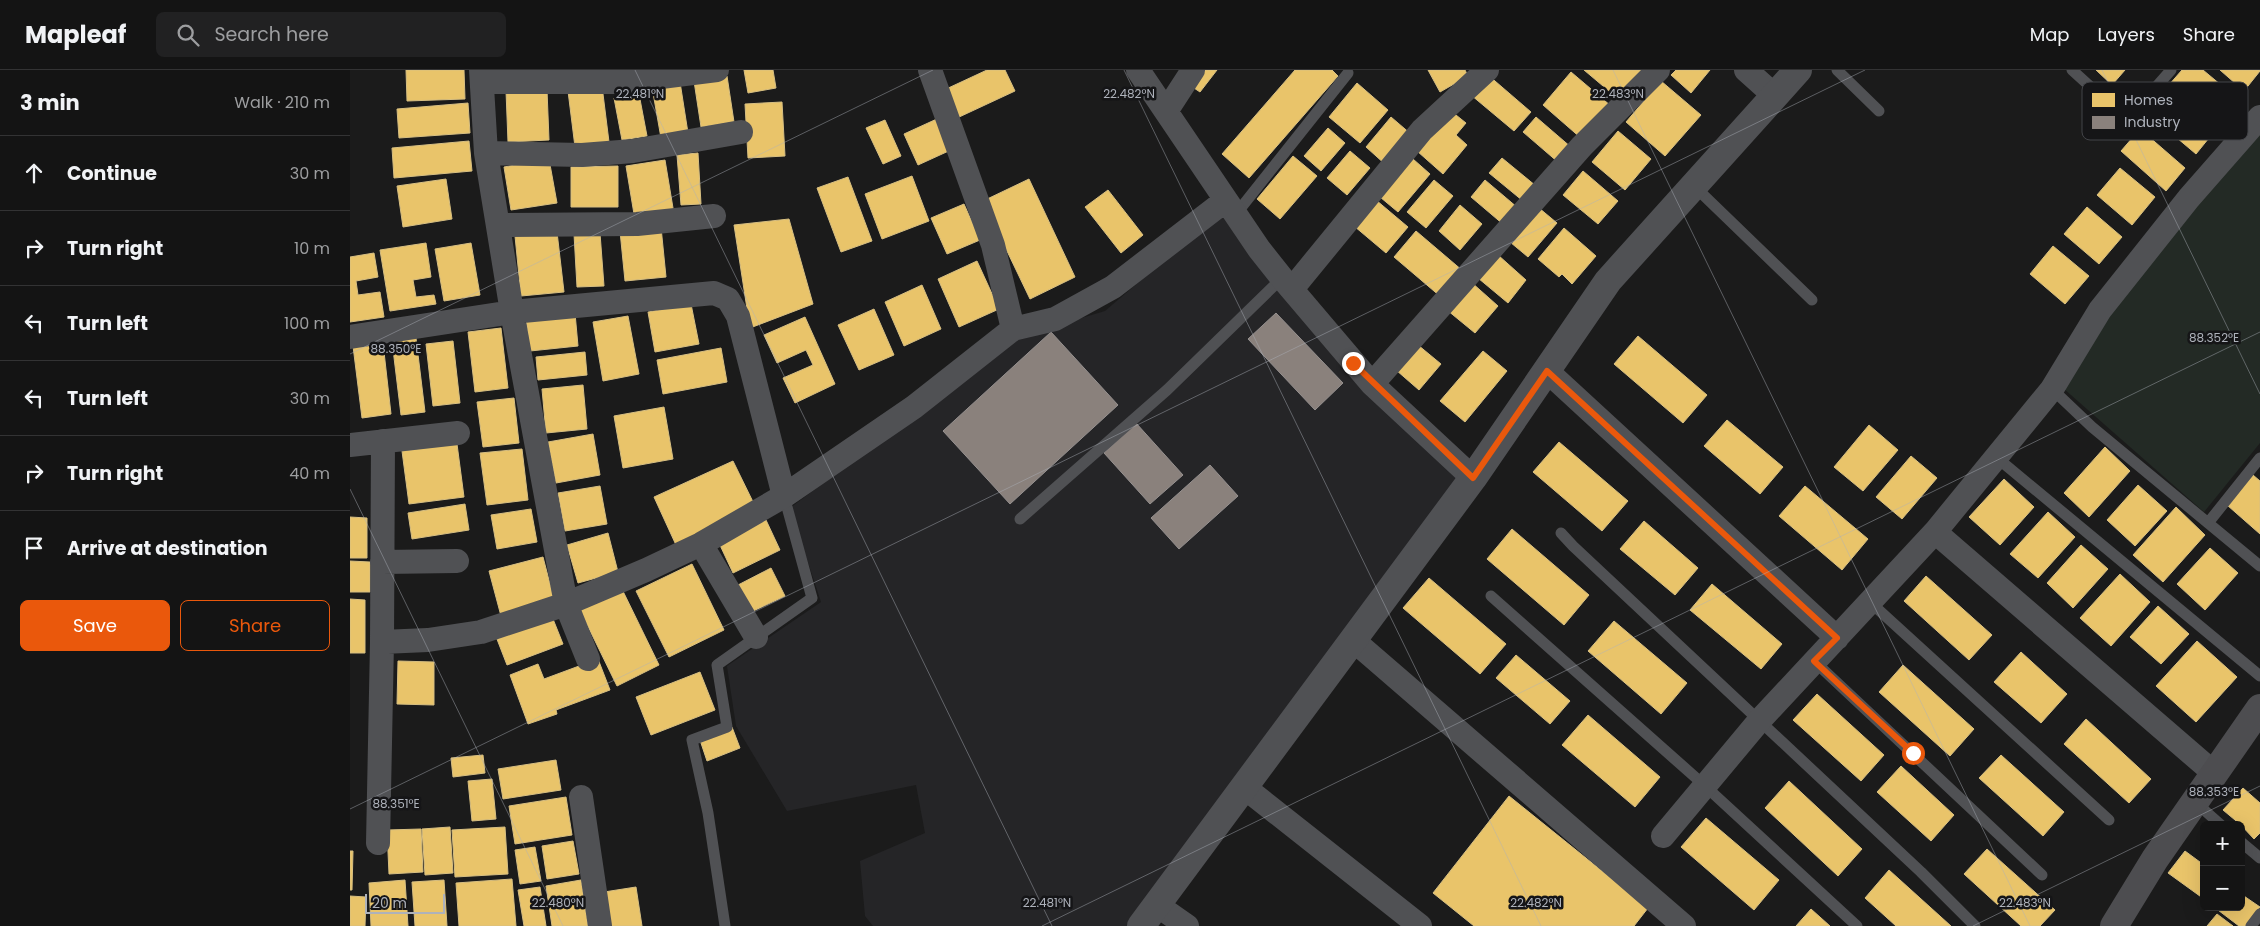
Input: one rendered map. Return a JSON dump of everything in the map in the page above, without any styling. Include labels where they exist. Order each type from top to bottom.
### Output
[{"type":"main road","points":[[2114,926],[2194,801],[2214,773],[2257,721]]},
{"type":"street","points":[[588,659],[566,604],[512,312],[486,153],[481,76],[621,82],[717,70]]},
{"type":"street","points":[[930,70],[993,245],[1013,329]]},
{"type":"street","points":[[1138,70],[1167,110],[1231,207],[1287,283],[1372,384],[1473,478]]},
{"type":"street","points":[[1167,110],[1193,70]]},
{"type":"street","points":[[1287,283],[1422,130],[1487,70]]},
{"type":"street","points":[[1372,384],[1582,146],[1658,70]]},
{"type":"street","points":[[1746,70],[1775,96]]},
{"type":"street","points":[[1141,926],[1473,478],[1608,281],[1798,70]]},
{"type":"street","points":[[2248,131],[2260,117]]},
{"type":"street","points":[[486,153],[582,155],[634,152],[741,132]]},
{"type":"street","points":[[1664,836],[1704,785],[1759,721],[1935,532],[2052,389],[2100,310],[2189,198],[2240,140]]},
{"type":"street","points":[[382,642],[428,640],[481,632],[566,604],[701,544],[784,496],[914,406],[1013,329],[1055,319],[1113,287],[1231,207]]},
{"type":"street","points":[[498,225],[637,224],[714,216]]},
{"type":"street","points":[[350,337],[512,312],[714,293],[728,299],[738,316],[784,496]]},
{"type":"street","points":[[1547,371],[1837,638]]},
{"type":"street","points":[[350,445],[458,432]]},
{"type":"street","points":[[378,843],[384,441]]},
{"type":"street","points":[[1935,532],[2214,773]]},
{"type":"street","points":[[701,544],[756,637]]},
{"type":"street","points":[[382,562],[457,561]]},
{"type":"street","points":[[1353,640],[1684,926]]},
{"type":"street","points":[[1244,787],[1420,926]]},
{"type":"street","points":[[581,797],[600,926]]},
{"type":"street","points":[[1157,905],[1187,926]]},
{"type":"lane","points":[[1837,70],[1880,111]]},
{"type":"lane","points":[[2072,70],[2085,82]]},
{"type":"lane","points":[[2160,82],[2171,70]]},
{"type":"lane","points":[[1231,207],[1348,73]]},
{"type":"lane","points":[[1693,185],[1812,300]]},
{"type":"lane","points":[[1020,519],[1287,283]]},
{"type":"lane","points":[[2052,389],[2092,427],[2260,566]]},
{"type":"lane","points":[[1996,457],[2260,676]]},
{"type":"lane","points":[[2208,523],[2260,458]]},
{"type":"lane","points":[[725,926],[708,813],[692,740],[726,727],[717,665],[812,598],[784,496]]},
{"type":"lane","points":[[1562,533],[1573,546],[1921,872],[1975,926]]},
{"type":"lane","points":[[1490,596],[1704,785],[1857,926]]},
{"type":"lane","points":[[1870,602],[2109,820]]},
{"type":"lane","points":[[1814,661],[2042,875]]},
{"type":"lane","points":[[2194,801],[2216,821]]},
{"type":"lane","points":[[2245,845],[2260,858]]},
{"type":"lane","points":[[2252,926],[2260,914]]},
{"type":"shaded area","points":[[2260,133],[2260,443],[2204,512],[2063,388],[2092,328]]},
{"type":"shaded area","points":[[1225,208],[1467,478],[1132,926],[873,926],[865,916],[860,861],[925,833],[916,785],[787,811],[736,726],[727,666],[821,602],[790,508],[1017,337],[1105,311]]},
{"type":"building: Homes","points":[[406,70],[464,70],[465,99],[407,101]]},
{"type":"building: Homes","points":[[744,70],[773,70],[776,88],[748,93]]},
{"type":"building: Homes","points":[[987,70],[1005,70],[1015,91],[957,118],[944,90]]},
{"type":"building: Homes","points":[[1198,70],[1217,70],[1200,92],[1188,84]]},
{"type":"building: Homes","points":[[1295,70],[1332,70],[1338,76],[1249,178],[1222,154]]},
{"type":"building: Homes","points":[[1428,70],[1465,70],[1468,76],[1440,92]]},
{"type":"building: Homes","points":[[1584,70],[1643,70],[1622,102]]},
{"type":"building: Homes","points":[[1676,70],[1710,70],[1691,93],[1671,75]]},
{"type":"building: Homes","points":[[2096,70],[2125,70],[2115,82],[2109,82]]},
{"type":"building: Homes","points":[[2182,70],[2203,70],[2217,82],[2172,82]]},
{"type":"building: Homes","points":[[2220,70],[2260,70],[2248,86],[2248,82],[2234,82]]},
{"type":"building: Homes","points":[[1571,72],[1611,106],[1582,139],[1543,105]]},
{"type":"building: Homes","points":[[1488,75],[1531,112],[1514,131],[1471,95]]},
{"type":"building: Homes","points":[[727,76],[734,122],[701,127],[694,81]]},
{"type":"building: Homes","points":[[1661,81],[1701,115],[1665,156],[1626,122]]},
{"type":"building: Homes","points":[[680,82],[688,133],[661,138],[652,87]]},
{"type":"building: Homes","points":[[1357,83],[1388,110],[1360,143],[1329,117]]},
{"type":"building: Homes","points":[[602,86],[609,142],[575,147],[568,91]]},
{"type":"building: Homes","points":[[547,90],[549,140],[508,142],[506,91]]},
{"type":"building: Homes","points":[[639,94],[647,136],[622,140],[614,98]]},
{"type":"building: Homes","points":[[782,102],[785,156],[748,158],[745,104]]},
{"type":"building: Homes","points":[[468,103],[470,133],[399,138],[397,109]]},
{"type":"building: Homes","points":[[1451,111],[1466,123],[1456,135],[1467,145],[1443,174],[1417,151]]},
{"type":"building: Homes","points":[[1391,117],[1412,135],[1386,165],[1366,147]]},
{"type":"building: Homes","points":[[1536,117],[1572,148],[1559,163],[1523,132]]},
{"type":"building: Homes","points":[[939,118],[953,149],[918,165],[904,134]]},
{"type":"building: Homes","points":[[885,120],[901,156],[883,164],[866,128]]},
{"type":"building: Homes","points":[[1328,128],[1345,143],[1321,171],[1304,156]]},
{"type":"building: Homes","points":[[1618,131],[1651,159],[1625,190],[1592,162]]},
{"type":"building: Homes","points":[[2130,140],[2153,140],[2185,168],[2166,191],[2121,151]]},
{"type":"building: Homes","points":[[2179,140],[2207,140],[2196,154]]},
{"type":"building: Homes","points":[[469,141],[472,171],[394,178],[392,148]]},
{"type":"building: Homes","points":[[1350,151],[1370,168],[1347,195],[1327,178]]},
{"type":"building: Homes","points":[[698,153],[701,204],[681,205],[677,155]]},
{"type":"building: Homes","points":[[1293,156],[1317,176],[1280,219],[1257,199]]},
{"type":"building: Homes","points":[[1502,158],[1536,186],[1523,201],[1489,173]]},
{"type":"building: Homes","points":[[549,159],[557,203],[511,210],[504,167]]},
{"type":"building: Homes","points":[[1413,159],[1430,174],[1398,212],[1380,197]]},
{"type":"building: Homes","points":[[665,160],[674,214],[635,220],[626,166]]},
{"type":"building: Homes","points":[[618,166],[618,207],[571,207],[571,167]]},
{"type":"building: Homes","points":[[2120,168],[2155,197],[2132,225],[2097,195]]},
{"type":"building: Homes","points":[[1583,171],[1618,201],[1598,224],[1563,195]]},
{"type":"building: Homes","points":[[912,176],[929,221],[882,239],[865,194]]},
{"type":"building: Homes","points":[[848,177],[872,241],[841,252],[817,188]]},
{"type":"building: Homes","points":[[446,179],[452,219],[403,227],[397,186]]},
{"type":"building: Homes","points":[[1029,179],[1075,277],[1030,299],[983,201]]},
{"type":"building: Homes","points":[[1434,180],[1453,196],[1426,228],[1407,212]]},
{"type":"building: Homes","points":[[1485,180],[1518,208],[1504,225],[1471,197]]},
{"type":"building: Homes","points":[[1108,190],[1143,235],[1121,253],[1085,207]]},
{"type":"building: Homes","points":[[1376,200],[1408,227],[1386,253],[1354,226]]},
{"type":"building: Homes","points":[[964,204],[980,240],[947,254],[931,218]]},
{"type":"building: Homes","points":[[1460,205],[1482,224],[1460,250],[1439,231]]},
{"type":"building: Homes","points":[[2087,207],[2122,237],[2099,264],[2064,234]]},
{"type":"building: Homes","points":[[1539,208],[1557,223],[1528,257],[1510,242]]},
{"type":"building: Homes","points":[[789,219],[813,304],[750,328],[734,225]]},
{"type":"building: Homes","points":[[661,227],[666,277],[625,281],[620,231]]},
{"type":"building: Homes","points":[[1564,228],[1596,256],[1572,284],[1562,274],[1559,277],[1538,259]]},
{"type":"building: Homes","points":[[1416,231],[1463,271],[1441,297],[1394,257]]},
{"type":"building: Homes","points":[[557,232],[564,292],[521,296],[515,236]]},
{"type":"building: Homes","points":[[600,233],[604,286],[577,287],[574,234]]},
{"type":"building: Homes","points":[[426,243],[431,277],[413,280],[416,297],[434,295],[436,304],[390,311],[380,250]]},
{"type":"building: Homes","points":[[471,243],[480,295],[444,301],[435,249]]},
{"type":"building: Homes","points":[[2053,246],[2089,276],[2065,304],[2030,274]]},
{"type":"building: Homes","points":[[374,253],[378,277],[356,281],[358,295],[380,292],[384,317],[350,322],[350,257]]},
{"type":"building: Homes","points":[[1498,255],[1526,280],[1508,303],[1478,278]]},
{"type":"building: Homes","points":[[977,261],[999,309],[959,327],[938,279]]},
{"type":"building: Homes","points":[[1471,282],[1498,306],[1475,333],[1447,310]]},
{"type":"building: Homes","points":[[922,285],[941,329],[904,346],[885,302]]},
{"type":"building: Homes","points":[[691,304],[699,344],[655,352],[648,312]]},
{"type":"building: Homes","points":[[874,309],[894,355],[859,370],[838,325]]},
{"type":"building: Homes","points":[[575,313],[578,346],[530,351],[526,318]]},
{"type":"building: Homes","points":[[628,316],[639,374],[603,381],[593,322]]},
{"type":"building: Homes","points":[[805,317],[835,384],[795,403],[783,378],[813,365],[806,350],[777,363],[764,335]]},
{"type":"building: Homes","points":[[501,328],[508,388],[475,392],[468,332]]},
{"type":"building: Homes","points":[[1638,336],[1707,395],[1683,423],[1614,364]]},
{"type":"building: Homes","points":[[416,338],[425,412],[401,415],[392,341]]},
{"type":"building: Homes","points":[[453,341],[460,403],[433,406],[426,344]]},
{"type":"building: Homes","points":[[383,343],[391,414],[362,418],[353,346]]},
{"type":"building: Homes","points":[[1418,345],[1441,364],[1419,390],[1396,370]]},
{"type":"building: Homes","points":[[721,348],[727,382],[663,394],[657,360]]},
{"type":"building: Homes","points":[[1483,351],[1507,371],[1465,422],[1440,401]]},
{"type":"building: Homes","points":[[585,352],[587,375],[538,380],[536,357]]},
{"type":"building: Homes","points":[[583,385],[587,429],[546,433],[542,389]]},
{"type":"building: Homes","points":[[514,398],[519,443],[483,447],[477,402]]},
{"type":"building: Homes","points":[[664,407],[673,459],[623,468],[614,416]]},
{"type":"building: Homes","points":[[1727,420],[1783,467],[1760,494],[1704,446]]},
{"type":"building: Homes","points":[[1869,425],[1898,450],[1863,491],[1834,467]]},
{"type":"building: Homes","points":[[593,434],[600,475],[556,483],[548,442]]},
{"type":"building: Homes","points":[[1559,442],[1628,501],[1602,531],[1533,472]]},
{"type":"building: Homes","points":[[457,444],[464,497],[409,504],[402,451]]},
{"type":"building: Homes","points":[[2105,447],[2130,471],[2089,517],[2064,493]]},
{"type":"building: Homes","points":[[522,449],[528,500],[487,505],[480,453]]},
{"type":"building: Homes","points":[[1911,456],[1937,478],[1902,519],[1876,497]]},
{"type":"building: Homes","points":[[733,461],[756,508],[676,545],[654,497]]},
{"type":"building: Homes","points":[[2253,475],[2260,481],[2260,534],[2227,505]]},
{"type":"building: Homes","points":[[2004,479],[2034,507],[2000,545],[1969,517]]},
{"type":"building: Homes","points":[[2138,485],[2167,511],[2135,546],[2107,520]]},
{"type":"building: Homes","points":[[600,486],[607,524],[565,531],[558,493]]},
{"type":"building: Homes","points":[[1805,486],[1868,539],[1842,570],[1779,516]]},
{"type":"building: Homes","points":[[465,504],[469,530],[412,539],[408,513]]},
{"type":"building: Homes","points":[[2176,507],[2205,535],[2163,582],[2133,555]]},
{"type":"building: Homes","points":[[531,509],[537,542],[497,549],[491,515]]},
{"type":"building: Homes","points":[[2048,512],[2075,537],[2038,578],[2010,554]]},
{"type":"building: Homes","points":[[350,517],[367,518],[367,558],[350,558]]},
{"type":"building: Homes","points":[[766,520],[780,550],[733,573],[719,543]]},
{"type":"building: Homes","points":[[1644,521],[1698,568],[1675,595],[1620,549]]},
{"type":"building: Homes","points":[[1512,529],[1589,595],[1564,625],[1487,559]]},
{"type":"building: Homes","points":[[608,533],[618,572],[578,583],[567,545]]},
{"type":"building: Homes","points":[[2081,545],[2108,569],[2073,608],[2047,583]]},
{"type":"building: Homes","points":[[2210,548],[2238,573],[2205,610],[2177,584]]},
{"type":"building: Homes","points":[[543,557],[555,603],[501,616],[489,571]]},
{"type":"building: Homes","points":[[350,561],[370,562],[370,592],[350,592]]},
{"type":"building: Homes","points":[[692,564],[724,630],[669,657],[636,591]]},
{"type":"building: Homes","points":[[771,568],[785,596],[751,612],[738,585]]},
{"type":"building: Homes","points":[[2120,574],[2150,602],[2111,646],[2080,618]]},
{"type":"building: Homes","points":[[1926,576],[1992,635],[1969,660],[1904,601]]},
{"type":"building: Homes","points":[[1429,578],[1506,644],[1480,674],[1403,608]]},
{"type":"building: Homes","points":[[619,583],[659,665],[617,686],[577,604]]},
{"type":"building: Homes","points":[[1712,584],[1782,644],[1761,669],[1690,610]]},
{"type":"building: Homes","points":[[350,599],[365,600],[365,653],[350,653]]},
{"type":"building: Homes","points":[[2158,606],[2189,634],[2161,664],[2130,637]]},
{"type":"building: Homes","points":[[551,614],[563,644],[507,665],[495,634]]},
{"type":"building: Homes","points":[[1614,621],[1687,683],[1661,714],[1588,651]]},
{"type":"building: Homes","points":[[2197,641],[2237,677],[2196,722],[2156,686]]},
{"type":"building: Homes","points":[[2021,652],[2067,694],[2041,723],[1994,682]]},
{"type":"building: Homes","points":[[1516,655],[1570,701],[1550,724],[1496,678]]},
{"type":"building: Homes","points":[[598,659],[610,690],[556,710],[557,714],[528,724],[510,675],[538,664],[544,679]]},
{"type":"building: Homes","points":[[398,661],[434,662],[434,705],[397,704]]},
{"type":"building: Homes","points":[[1903,665],[1974,729],[1950,756],[1879,692]]},
{"type":"building: Homes","points":[[700,672],[715,710],[651,735],[636,697]]},
{"type":"building: Homes","points":[[1817,694],[1884,755],[1861,781],[1793,720]]},
{"type":"building: Homes","points":[[1588,715],[1660,777],[1635,807],[1562,745]]},
{"type":"building: Homes","points":[[2086,719],[2151,779],[2129,803],[2064,744]]},
{"type":"building: Homes","points":[[732,727],[740,748],[707,761],[700,740]]},
{"type":"building: Homes","points":[[483,755],[485,773],[453,777],[451,758]]},
{"type":"building: Homes","points":[[2001,755],[2064,812],[2043,836],[1979,778]]},
{"type":"building: Homes","points":[[556,760],[561,790],[503,799],[498,769]]},
{"type":"building: Homes","points":[[1901,766],[1954,815],[1931,841],[1877,792]]},
{"type":"building: Homes","points":[[492,779],[496,819],[472,821],[468,781]]},
{"type":"building: Homes","points":[[1789,781],[1862,849],[1838,876],[1765,808]]},
{"type":"building: Homes","points":[[2243,788],[2260,803],[2260,833],[2254,839],[2245,829],[2245,821],[2236,821],[2223,810]]},
{"type":"building: Homes","points":[[1509,796],[1648,908],[1634,926],[1474,926],[1433,893]]},
{"type":"building: Homes","points":[[566,797],[572,835],[515,844],[509,806]]},
{"type":"building: Homes","points":[[1706,818],[1779,880],[1754,910],[1681,847]]},
{"type":"building: Homes","points":[[450,827],[453,873],[425,875],[422,829]]},
{"type":"building: Homes","points":[[505,827],[508,874],[455,877],[452,830]]},
{"type":"building: Homes","points":[[421,829],[423,872],[389,874],[387,830]]},
{"type":"building: Homes","points":[[573,841],[579,874],[547,879],[542,846]]},
{"type":"building: Homes","points":[[535,847],[541,881],[520,884],[515,850]]},
{"type":"building: Homes","points":[[1987,849],[2055,910],[2040,926],[2021,926],[1964,874]]},
{"type":"building: Homes","points":[[350,851],[353,851],[352,890],[350,890]]},
{"type":"building: Homes","points":[[2185,851],[2200,862],[2200,896],[2168,873]]},
{"type":"building: Homes","points":[[1889,870],[1951,926],[1896,926],[1865,898]]},
{"type":"building: Homes","points":[[512,879],[516,926],[459,926],[456,883]]},
{"type":"building: Homes","points":[[405,880],[408,926],[371,926],[369,883]]},
{"type":"building: Homes","points":[[444,880],[447,926],[415,926],[412,882]]},
{"type":"building: Homes","points":[[581,880],[588,926],[552,926],[546,886]]},
{"type":"building: Homes","points":[[540,887],[546,926],[524,926],[518,890]]},
{"type":"building: Homes","points":[[636,887],[642,926],[609,926],[604,892]]},
{"type":"building: Homes","points":[[350,896],[366,897],[365,926],[350,926]]},
{"type":"building: Homes","points":[[2245,897],[2260,907],[2245,926],[2239,926],[2219,911],[2245,911]]},
{"type":"building: Homes","points":[[1811,909],[1830,926],[1796,926]]},
{"type":"building: Homes","points":[[2217,914],[2233,926],[2207,926]]},
{"type":"building: Industry","points":[[1276,313],[1343,383],[1315,410],[1248,339]]},
{"type":"building: Industry","points":[[1051,332],[1118,405],[1010,504],[943,431]]},
{"type":"building: Industry","points":[[1136,423],[1183,475],[1150,504],[1104,453]]},
{"type":"building: Industry","points":[[1210,465],[1238,496],[1179,549],[1151,518]]},
{"type":"route","points":[[1353,363],[1372,384],[1473,478],[1547,371],[1837,638],[1814,661],[1913,753]]}]
